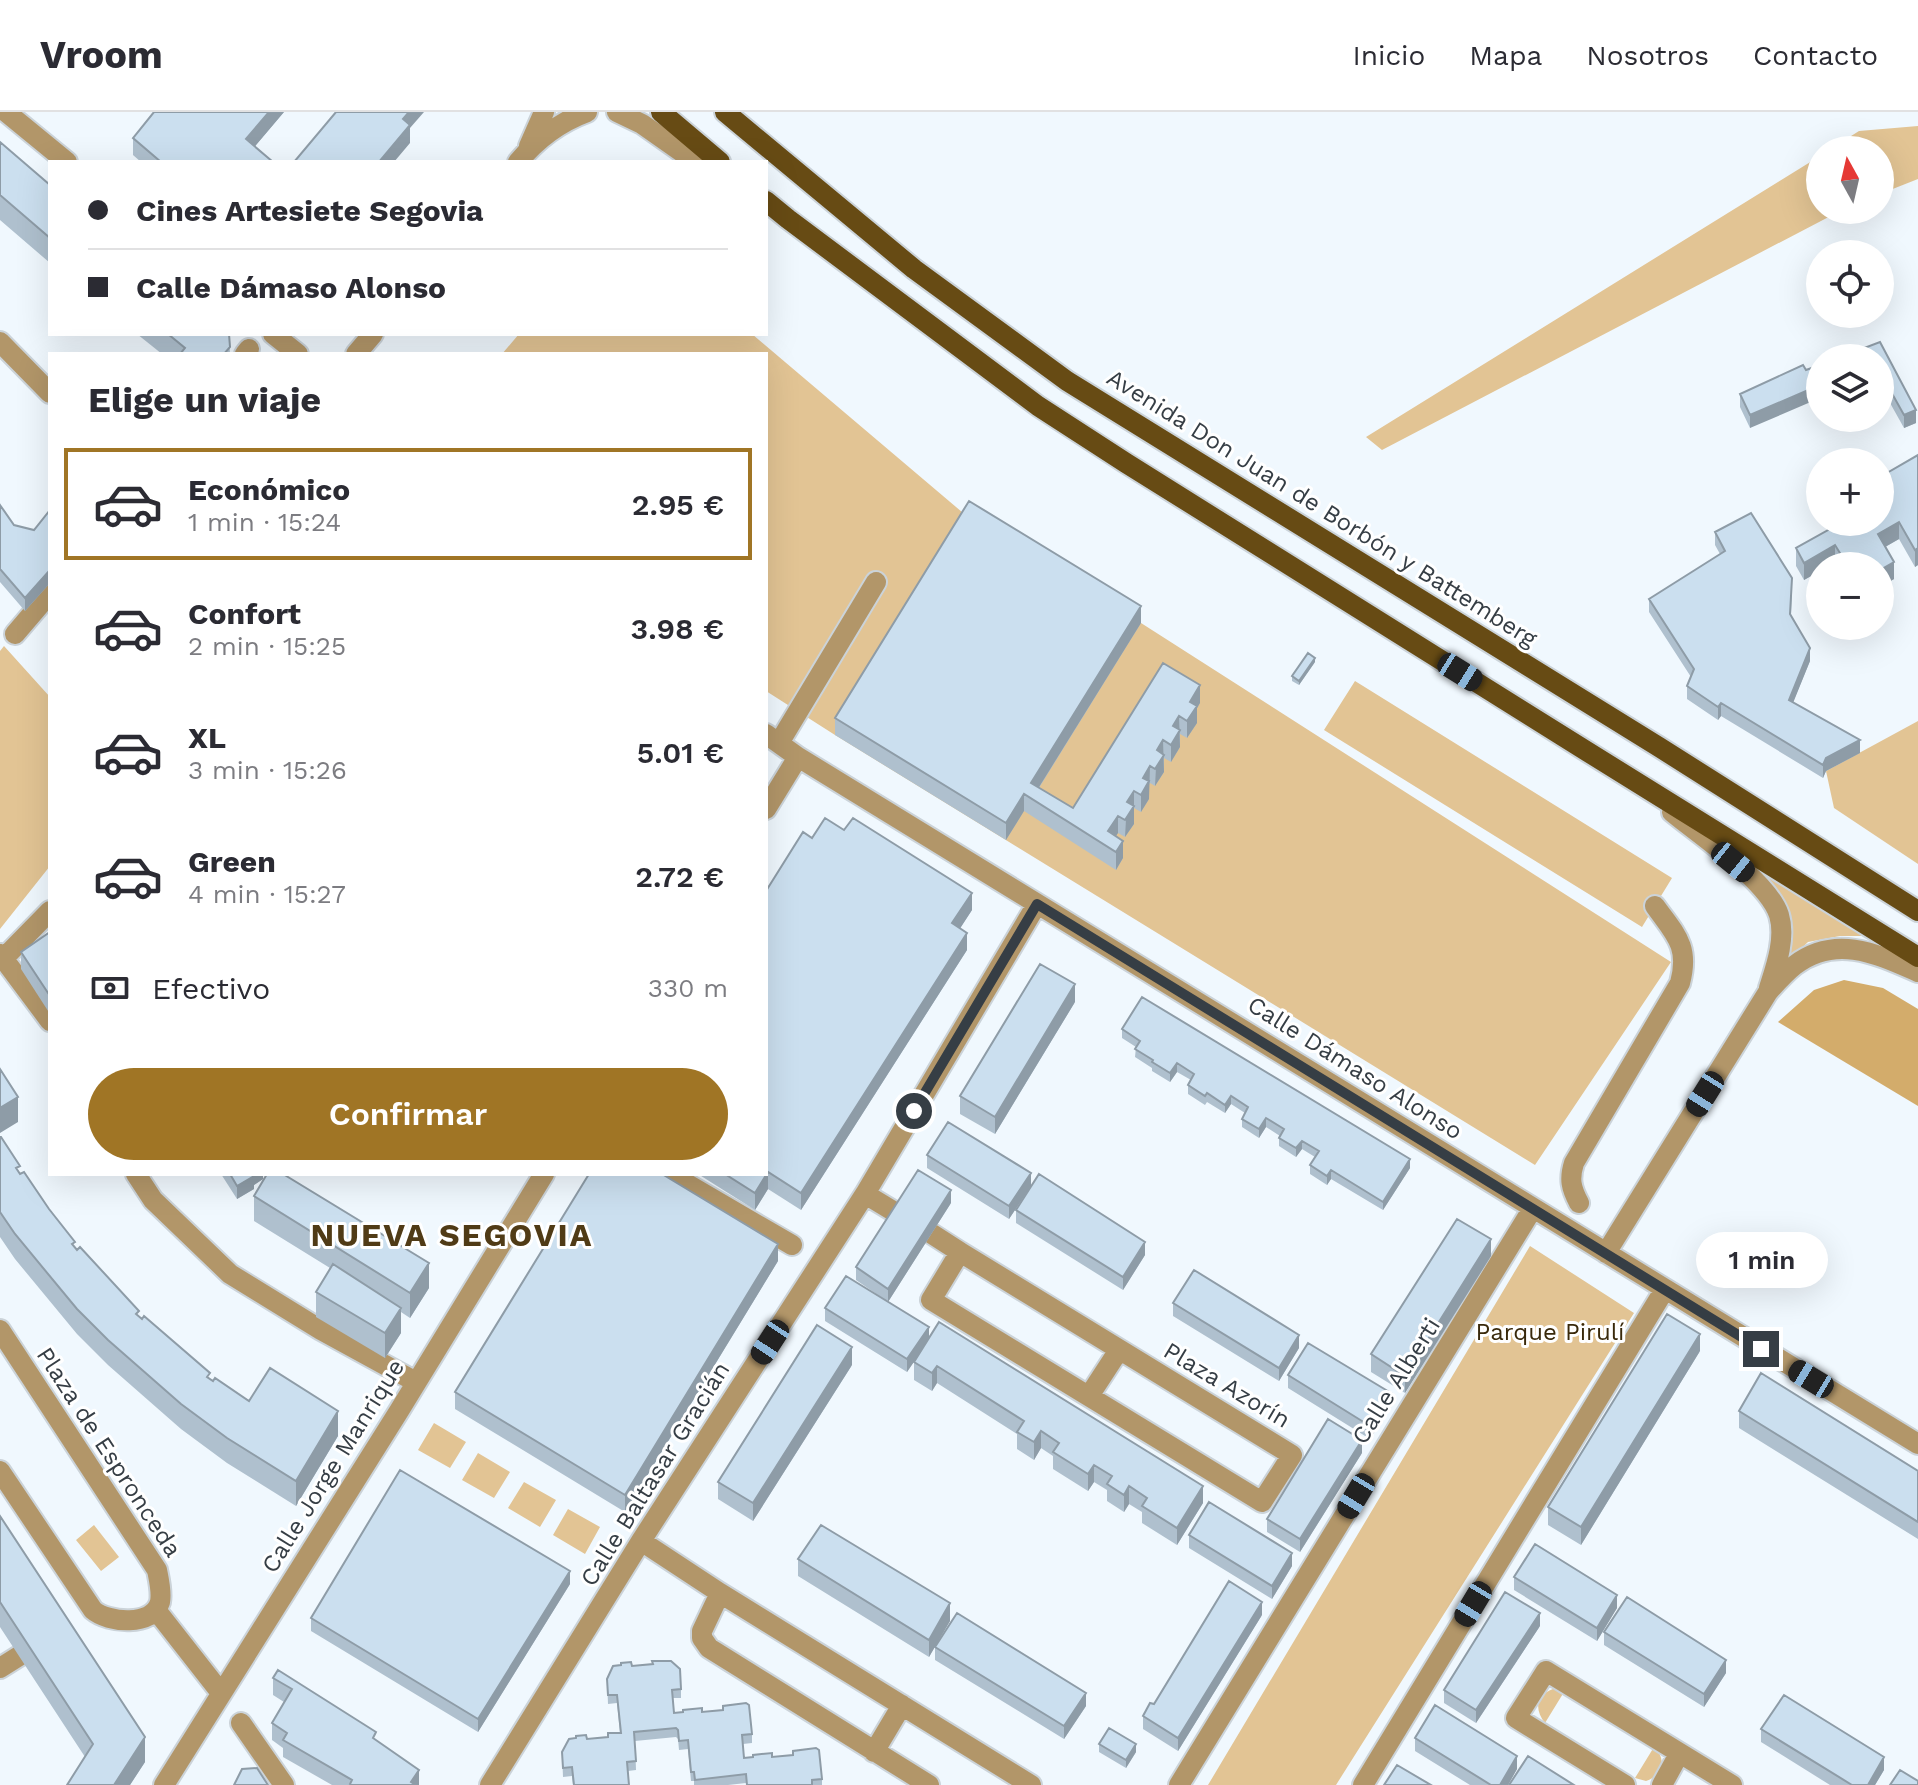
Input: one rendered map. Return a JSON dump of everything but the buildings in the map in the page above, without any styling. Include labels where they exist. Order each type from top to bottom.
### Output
[{"type":"main road","points":[[661,112],[718,160]]},
{"type":"main road","name":"Avenida Don Juan de Borbón y Battemberg","points":[[725,112],[914,269],[1067,381],[1918,911]]},
{"type":"main road","points":[[768,204],[1038,406],[1918,957]]},
{"type":"street","points":[[6,112],[65,160]]},
{"type":"street","points":[[523,156],[544,112]]},
{"type":"street","points":[[523,156],[565,120],[587,112]]},
{"type":"street","points":[[617,112],[642,124],[693,160]]},
{"type":"street","points":[[276,336],[296,352]]},
{"type":"street","points":[[358,352],[371,336]]},
{"type":"street","points":[[0,342],[48,391]]},
{"type":"street","points":[[772,738],[876,582]]},
{"type":"street","points":[[15,634],[48,595]]},
{"type":"street","name":"Calle Dámaso Alonso","points":[[772,738],[798,757],[1918,1444]]},
{"type":"street","points":[[768,806],[798,757]]},
{"type":"street","points":[[1634,781],[1766,891],[1780,917],[1778,956],[1768,992]]},
{"type":"street","name":"Calle Baltasar Gracián","points":[[490,1785],[641,1541],[865,1194],[1037,904]]},
{"type":"street","points":[[1579,1203],[1571,1188],[1574,1163],[1680,983],[1685,966],[1679,940],[1655,906]]},
{"type":"street","points":[[48,913],[2,956],[48,1018]]},
{"type":"street","points":[[1606,1253],[1768,992],[1794,966],[1813,954],[1844,949],[1873,953],[1918,972]]},
{"type":"street","points":[[137,1176],[153,1200],[230,1274],[321,1330],[416,1382]]},
{"type":"street","name":"Calle Jorge Manrique","points":[[164,1785],[543,1176]]},
{"type":"street","points":[[673,1176],[792,1245]]},
{"type":"street","points":[[865,1194],[898,1214]]},
{"type":"street","name":"Calle Alberti","points":[[1179,1785],[1533,1208]]},
{"type":"street","name":"Plaza Azorín","points":[[932,1234],[1292,1455],[1262,1502],[931,1300],[960,1252]]},
{"type":"street","points":[[1363,1785],[1665,1289]]},
{"type":"street","name":"Plaza de Espronceda","points":[[0,1330],[157,1570],[160,1601],[156,1610]]},
{"type":"street","points":[[1089,1396],[1119,1350]]},
{"type":"street","points":[[0,1471],[93,1610],[108,1619],[123,1621],[138,1619],[156,1610],[221,1693]]},
{"type":"street","points":[[641,1541],[1031,1785]]},
{"type":"street","points":[[720,1593],[702,1631],[702,1638],[709,1648],[929,1785]]},
{"type":"street","points":[[0,1668],[58,1631]]},
{"type":"street","points":[[1625,1785],[1516,1718],[1546,1671],[1732,1785]]},
{"type":"street","points":[[874,1752],[902,1705]]},
{"type":"street","points":[[241,1723],[284,1785]]},
{"type":"street","points":[[1662,1785],[1679,1754]]},
{"type":"green space","points":[[1918,126],[1918,179],[1894,188],[1894,136],[1851,136],[1859,131]]},
{"type":"green space","points":[[1806,165],[1806,224],[1815,224],[1382,450],[1366,437]]},
{"type":"green space","points":[[517,336],[754,336],[969,518],[1141,623],[1671,962],[1535,1165],[768,692],[768,352],[504,352]]},
{"type":"green space","points":[[4,646],[48,695],[48,869],[0,929],[0,651]]},
{"type":"green space","points":[[1355,681],[1672,878],[1642,927],[1324,730]]},
{"type":"green space","points":[[1918,721],[1918,864],[1834,808],[1826,771]]},
{"type":"green space","points":[[1766,876],[1863,936],[1840,936],[1808,942],[1784,965],[1782,902]]},
{"type":"green space","name":"Parque Pirulí","points":[[1530,1246],[1634,1313],[1336,1785],[1208,1785]]},
{"type":"green space","points":[[434,1423],[466,1442],[450,1468],[418,1450]]},
{"type":"green space","points":[[478,1453],[510,1472],[494,1498],[462,1480]]},
{"type":"green space","points":[[524,1482],[556,1500],[540,1527],[508,1508]]},
{"type":"green space","points":[[568,1509],[600,1527],[585,1554],[553,1535]]},
{"type":"green space","points":[[94,1525],[119,1557],[101,1571],[76,1540]]},
{"type":"green space","points":[[1553,1689],[1564,1692],[1545,1723],[1538,1703],[1543,1695]]},
{"type":"green space","points":[[1654,1747],[1662,1761],[1659,1771],[1646,1781],[1635,1778]]},
{"type":"shaded area","points":[[1844,980],[1883,988],[1918,1009],[1918,1106],[1778,1022],[1814,990]]},
{"type":"district","name":"NUEVA SEGOVIA","points":[[452,1235]]},
{"type":"route","points":[[914,1111],[1037,904],[1761,1349]]}]
